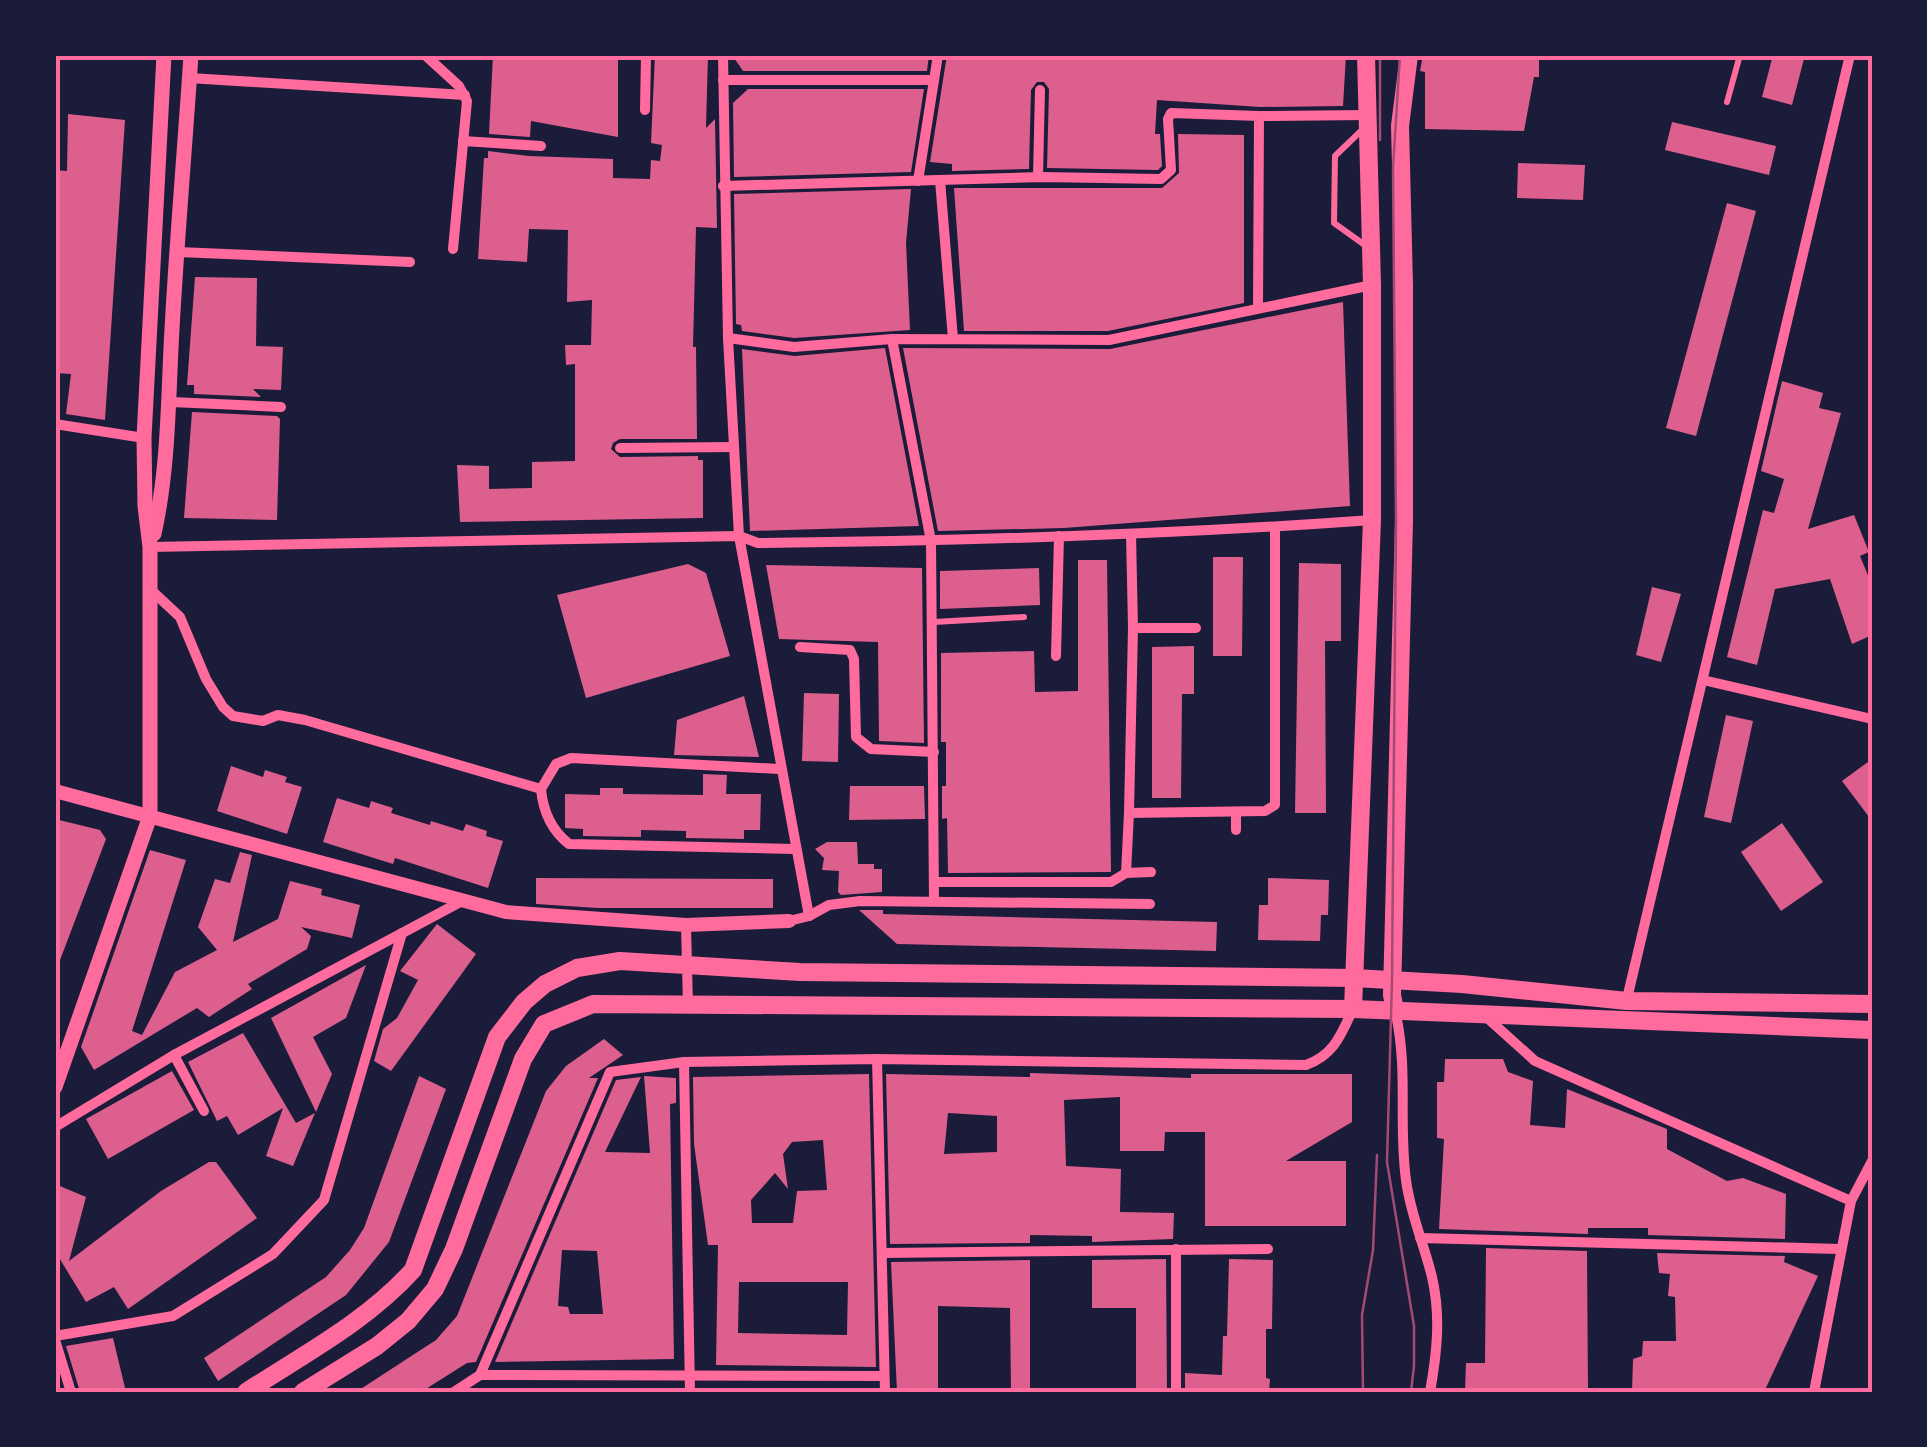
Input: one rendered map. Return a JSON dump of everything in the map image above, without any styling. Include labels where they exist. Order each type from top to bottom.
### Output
[{"type":"main road","points":[[55,1087],[150,816],[150,547],[144,438],[164,55]]},
{"type":"main road","points":[[150,547],[160,505],[171,402],[191,55]]},
{"type":"main road","points":[[1354,1009],[1372,520],[1372,285],[1366,55]]},
{"type":"main road","points":[[1394,1010],[1404,521],[1400,126],[1408,55]]},
{"type":"main road","points":[[246,1392],[363,1316],[413,1270],[497,1038],[524,1002],[545,984],[577,968],[620,961],[800,972],[1354,978],[1627,1002],[1872,1004]]},
{"type":"main road","points":[[303,1392],[377,1346],[408,1321],[435,1289],[454,1249],[523,1058],[544,1024],[593,1004],[1354,1009],[1872,1030]]},
{"type":"main road","points":[[264,1392],[285,1366]]},
{"type":"street","points":[[425,55],[465,95],[452,249]]},
{"type":"street","points":[[645,110],[646,55]]},
{"type":"street","points":[[722,55],[728,338],[739,536],[808,916]]},
{"type":"street","points":[[918,180],[938,55]]},
{"type":"street","points":[[1616,1021],[1627,1002],[1850,55]]},
{"type":"street","points":[[190,78],[465,95]]},
{"type":"street","points":[[723,80],[934,80]]},
{"type":"street","points":[[1038,177],[1040,90]]},
{"type":"street","points":[[723,186],[1038,177],[1161,179],[1170,170],[1171,113],[1367,120]]},
{"type":"street","points":[[1258,307],[1259,116]]},
{"type":"street","points":[[463,142],[541,146]]},
{"type":"street","points":[[940,180],[952,339]]},
{"type":"street","points":[[178,252],[410,262]]},
{"type":"street","points":[[728,338],[794,347],[892,338],[1109,340],[1372,285]]},
{"type":"street","points":[[892,338],[931,541],[934,900]]},
{"type":"street","points":[[171,402],[281,407]]},
{"type":"street","points":[[55,424],[144,438]]},
{"type":"street","points":[[620,448],[734,447]]},
{"type":"street","points":[[150,547],[739,536],[758,543],[931,541],[1372,520]]},
{"type":"street","points":[[1129,812],[1266,811],[1274,805],[1274,527]]},
{"type":"street","points":[[1126,873],[1133,628],[1131,534]]},
{"type":"street","points":[[1056,656],[1060,536]]},
{"type":"street","points":[[150,589],[180,616],[206,679],[233,716],[262,721],[278,715],[305,720],[541,789]]},
{"type":"street","points":[[1133,628],[1196,628]]},
{"type":"street","points":[[800,647],[850,650],[854,659],[856,737],[864,746],[871,750],[934,752]]},
{"type":"street","points":[[1703,680],[1872,719]]},
{"type":"street","points":[[779,769],[571,758],[556,764],[541,789],[548,818],[557,835],[569,844],[794,849]]},
{"type":"street","points":[[55,792],[506,912],[686,925],[789,922],[829,906],[860,901],[1150,904]]},
{"type":"street","points":[[1236,812],[1236,830]]},
{"type":"street","points":[[934,882],[1111,882],[1126,873],[1152,872]]},
{"type":"street","points":[[55,1127],[174,1055],[464,900]]},
{"type":"street","points":[[686,925],[688,1006]]},
{"type":"street","points":[[70,1392],[55,1338],[173,1316],[273,1254],[324,1200],[402,933]]},
{"type":"street","points":[[480,1375],[610,1072],[684,1062],[877,1059],[1306,1065],[1329,1053],[1354,1009]]},
{"type":"street","points":[[1394,1010],[1404,1066],[1405,1173],[1438,1315],[1430,1392]]},
{"type":"street","points":[[1481,1012],[1536,1061],[1851,1200]]},
{"type":"street","points":[[174,1055],[204,1111]]},
{"type":"street","points":[[877,1059],[885,1392]]},
{"type":"street","points":[[684,1062],[690,1392]]},
{"type":"street","points":[[1814,1392],[1851,1200],[1872,1160]]},
{"type":"street","points":[[1420,1238],[1840,1249]]},
{"type":"street","points":[[1176,1249],[1176,1392]]},
{"type":"street","points":[[882,1254],[1268,1249]]},
{"type":"street","points":[[454,1392],[480,1375],[884,1376]]},
{"type":"lane","points":[[1727,102],[1740,55]]},
{"type":"lane","points":[[1367,120],[1335,156],[1334,222],[1370,249]]},
{"type":"lane","points":[[934,622],[1024,617]]},
{"type":"building","points":[[493,55],[618,55],[618,137],[531,121],[530,137],[489,134]]},
{"type":"building","points":[[655,55],[708,55],[706,128],[715,119],[717,228],[696,227],[693,347],[697,439],[620,439],[611,449],[620,457],[698,456],[698,460],[703,460],[703,518],[460,522],[457,465],[489,466],[489,489],[532,488],[532,462],[575,461],[575,364],[566,365],[565,345],[591,345],[592,300],[567,302],[568,230],[529,229],[527,262],[478,259],[484,158],[488,158],[488,151],[613,159],[613,178],[650,179],[651,160],[660,161],[662,145],[651,143]]},
{"type":"building","points":[[732,55],[929,55],[927,71],[743,71]]},
{"type":"building","points":[[947,55],[1346,55],[1343,106],[1260,107],[1157,100],[1155,134],[1160,134],[1162,166],[1158,170],[1047,168],[1049,89],[1044,82],[1037,82],[1031,90],[1029,169],[952,171],[952,164],[930,162]]},
{"type":"building","points":[[1423,55],[1539,55],[1539,77],[1534,77],[1524,131],[1425,129],[1425,72],[1420,71]]},
{"type":"building","points":[[1773,55],[1805,55],[1792,105],[1762,97]]},
{"type":"building","points":[[748,89],[924,89],[911,172],[734,177],[733,103]]},
{"type":"building","points":[[68,114],[125,120],[105,420],[66,414],[71,374],[55,373],[55,170],[67,171]]},
{"type":"building","points":[[1672,122],[1776,146],[1769,175],[1665,150]]},
{"type":"building","points":[[1178,134],[1244,135],[1244,303],[1108,331],[964,331],[954,188],[1162,188],[1179,173]]},
{"type":"building","points":[[1518,163],[1585,165],[1583,200],[1517,198]]},
{"type":"building","points":[[911,189],[906,243],[910,330],[794,338],[742,331],[741,325],[736,324],[734,194]]},
{"type":"building","points":[[1727,203],[1756,211],[1696,436],[1666,428]]},
{"type":"building","points":[[195,277],[257,278],[256,346],[283,347],[281,390],[253,389],[261,397],[194,394],[194,385],[187,385]]},
{"type":"building","points":[[1343,302],[1350,506],[1064,528],[938,531],[903,348],[1110,349]]},
{"type":"building","points":[[885,348],[919,526],[750,531],[742,349],[795,356]]},
{"type":"building","points":[[1782,381],[1823,393],[1819,408],[1841,413],[1808,529],[1854,515],[1869,552],[1860,556],[1872,585],[1872,635],[1852,644],[1830,579],[1775,589],[1757,665],[1727,657],[1763,510],[1774,513],[1784,479],[1761,471]]},
{"type":"building","points":[[192,412],[280,419],[277,520],[184,518]]},
{"type":"building","points":[[1213,557],[1243,557],[1242,656],[1213,656]]},
{"type":"building","points":[[1078,560],[1107,560],[1111,872],[948,873],[947,818],[942,819],[946,742],[941,742],[941,653],[1034,651],[1035,692],[1078,691]]},
{"type":"building","points":[[1299,563],[1341,564],[1341,641],[1325,641],[1326,813],[1295,813]]},
{"type":"building","points":[[688,564],[706,573],[730,656],[586,698],[557,595]]},
{"type":"building","points":[[766,565],[922,568],[924,743],[879,741],[878,642],[779,639]]},
{"type":"building","points":[[1039,568],[1040,605],[940,609],[940,571]]},
{"type":"building","points":[[1652,587],[1681,594],[1661,662],[1636,655]]},
{"type":"building","points":[[1194,646],[1194,694],[1182,694],[1181,798],[1152,798],[1152,647]]},
{"type":"building","points":[[804,693],[839,694],[838,762],[802,761]]},
{"type":"building","points":[[744,696],[759,757],[674,755],[677,720]]},
{"type":"building","points":[[1726,715],[1753,721],[1731,823],[1704,817]]},
{"type":"building","points":[[1872,759],[1872,821],[1842,781]]},
{"type":"building","points":[[231,766],[263,777],[265,770],[302,787],[287,834],[217,811]]},
{"type":"building","points":[[703,774],[727,775],[726,794],[761,794],[760,830],[744,830],[744,839],[686,838],[686,831],[641,830],[641,837],[583,836],[583,829],[565,828],[565,794],[600,795],[600,788],[623,788],[623,794],[703,795]]},
{"type":"building","points":[[850,786],[924,786],[925,819],[849,820]]},
{"type":"building","points":[[337,798],[369,808],[371,801],[393,808],[391,813],[430,825],[431,821],[463,831],[466,824],[487,831],[486,836],[503,841],[488,888],[395,858],[393,864],[323,842]]},
{"type":"building","points":[[55,819],[100,830],[106,839],[57,968]]},
{"type":"building","points":[[1782,823],[1823,882],[1781,911],[1741,852]]},
{"type":"building","points":[[827,842],[857,842],[858,864],[874,864],[874,869],[882,869],[882,892],[841,895],[839,871],[822,870],[824,858],[815,849]]},
{"type":"building","points":[[150,850],[186,860],[132,1031],[142,1035],[175,972],[217,950],[198,927],[215,879],[230,883],[240,852],[252,855],[233,942],[278,919],[290,881],[322,889],[321,895],[360,905],[352,938],[301,927],[311,936],[307,949],[248,984],[252,989],[209,1017],[197,1008],[94,1070],[81,1047]]},
{"type":"building","points":[[536,878],[773,879],[773,908],[536,904]]},
{"type":"building","points":[[1268,878],[1329,880],[1328,915],[1321,915],[1320,941],[1258,940],[1259,905],[1268,905]]},
{"type":"building","points":[[859,910],[883,910],[883,914],[1217,922],[1216,951],[897,944]]},
{"type":"building","points":[[437,924],[476,954],[391,1071],[374,1061],[383,1029],[397,1018],[418,980],[400,971]]},
{"type":"building","points":[[366,965],[346,1018],[313,1037],[332,1074],[316,1112],[271,1018]]},
{"type":"building","points":[[243,1033],[296,1123],[315,1113],[293,1166],[266,1156],[283,1108],[238,1135],[227,1116],[217,1121],[188,1062]]},
{"type":"building","points":[[604,1039],[623,1055],[589,1078],[598,1078],[476,1362],[467,1363],[421,1392],[356,1392],[436,1340],[457,1316],[546,1091],[566,1066]]},
{"type":"building","points":[[1445,1059],[1503,1059],[1508,1072],[1533,1081],[1530,1125],[1565,1128],[1567,1089],[1667,1129],[1667,1149],[1727,1181],[1743,1178],[1786,1194],[1785,1239],[1648,1235],[1648,1228],[1588,1228],[1588,1234],[1439,1229],[1444,1139],[1437,1138],[1437,1082],[1444,1082]]},
{"type":"building","points":[[172,1071],[194,1110],[108,1159],[86,1119]]},
{"type":"building","points":[[1030,1073],[1191,1078],[1191,1074],[1352,1074],[1352,1122],[1286,1161],[1346,1161],[1346,1226],[1205,1226],[1205,1132],[1165,1132],[1164,1151],[1120,1151],[1120,1097],[1064,1100],[1066,1166],[1121,1169],[1120,1212],[1174,1213],[1173,1239],[1092,1242],[1092,1236],[1030,1235],[1030,1243],[890,1244],[886,1074],[1030,1077]],"holes":[[[948,1113],[997,1116],[997,1152],[944,1154]]]},
{"type":"building","points":[[869,1074],[876,1367],[716,1365],[718,1245],[708,1245],[694,1144],[693,1077]],"holes":[[[823,1140],[827,1190],[797,1191],[793,1223],[752,1223],[751,1200],[775,1173],[788,1189],[783,1154],[792,1142]],[[739,1282],[848,1282],[847,1335],[738,1333]]]},
{"type":"building","points":[[419,1076],[446,1089],[389,1242],[346,1295],[218,1381],[204,1358],[326,1277],[350,1250],[364,1228]]},
{"type":"building","points":[[644,1076],[676,1078],[676,1103],[670,1104],[674,1359],[495,1362],[616,1080],[641,1077],[605,1152],[650,1153]],"holes":[[[562,1250],[597,1251],[603,1314],[570,1314],[568,1307],[558,1306]]]},
{"type":"building","points":[[209,1162],[216,1162],[257,1218],[128,1309],[114,1287],[86,1302],[55,1251],[55,1184],[86,1197],[69,1261],[161,1191]]},
{"type":"building","points":[[1486,1248],[1587,1251],[1588,1392],[1465,1392],[1466,1363],[1485,1363]]},
{"type":"building","points":[[1657,1253],[1785,1256],[1784,1262],[1818,1276],[1764,1392],[1632,1392],[1633,1359],[1642,1356],[1643,1341],[1676,1341],[1675,1297],[1668,1296],[1670,1274],[1659,1273]]},
{"type":"building","points":[[1166,1259],[1167,1392],[1136,1392],[1136,1308],[1092,1308],[1092,1260]]},
{"type":"building","points":[[1229,1259],[1273,1260],[1272,1329],[1266,1329],[1269,1392],[1185,1392],[1185,1373],[1222,1375]]},
{"type":"building","points":[[1030,1260],[1030,1392],[1011,1392],[1010,1308],[938,1306],[938,1392],[897,1392],[891,1262]]},
{"type":"building","points":[[113,1338],[126,1392],[80,1392],[66,1346]]},
{"type":"tram line","points":[[1380,55],[1380,140]]},
{"type":"tram line","points":[[1400,55],[1393,168],[1396,520],[1387,1162],[1414,1326],[1411,1392]]},
{"type":"tram line","points":[[1363,1392],[1362,1315],[1373,1250],[1377,1155]]}]
